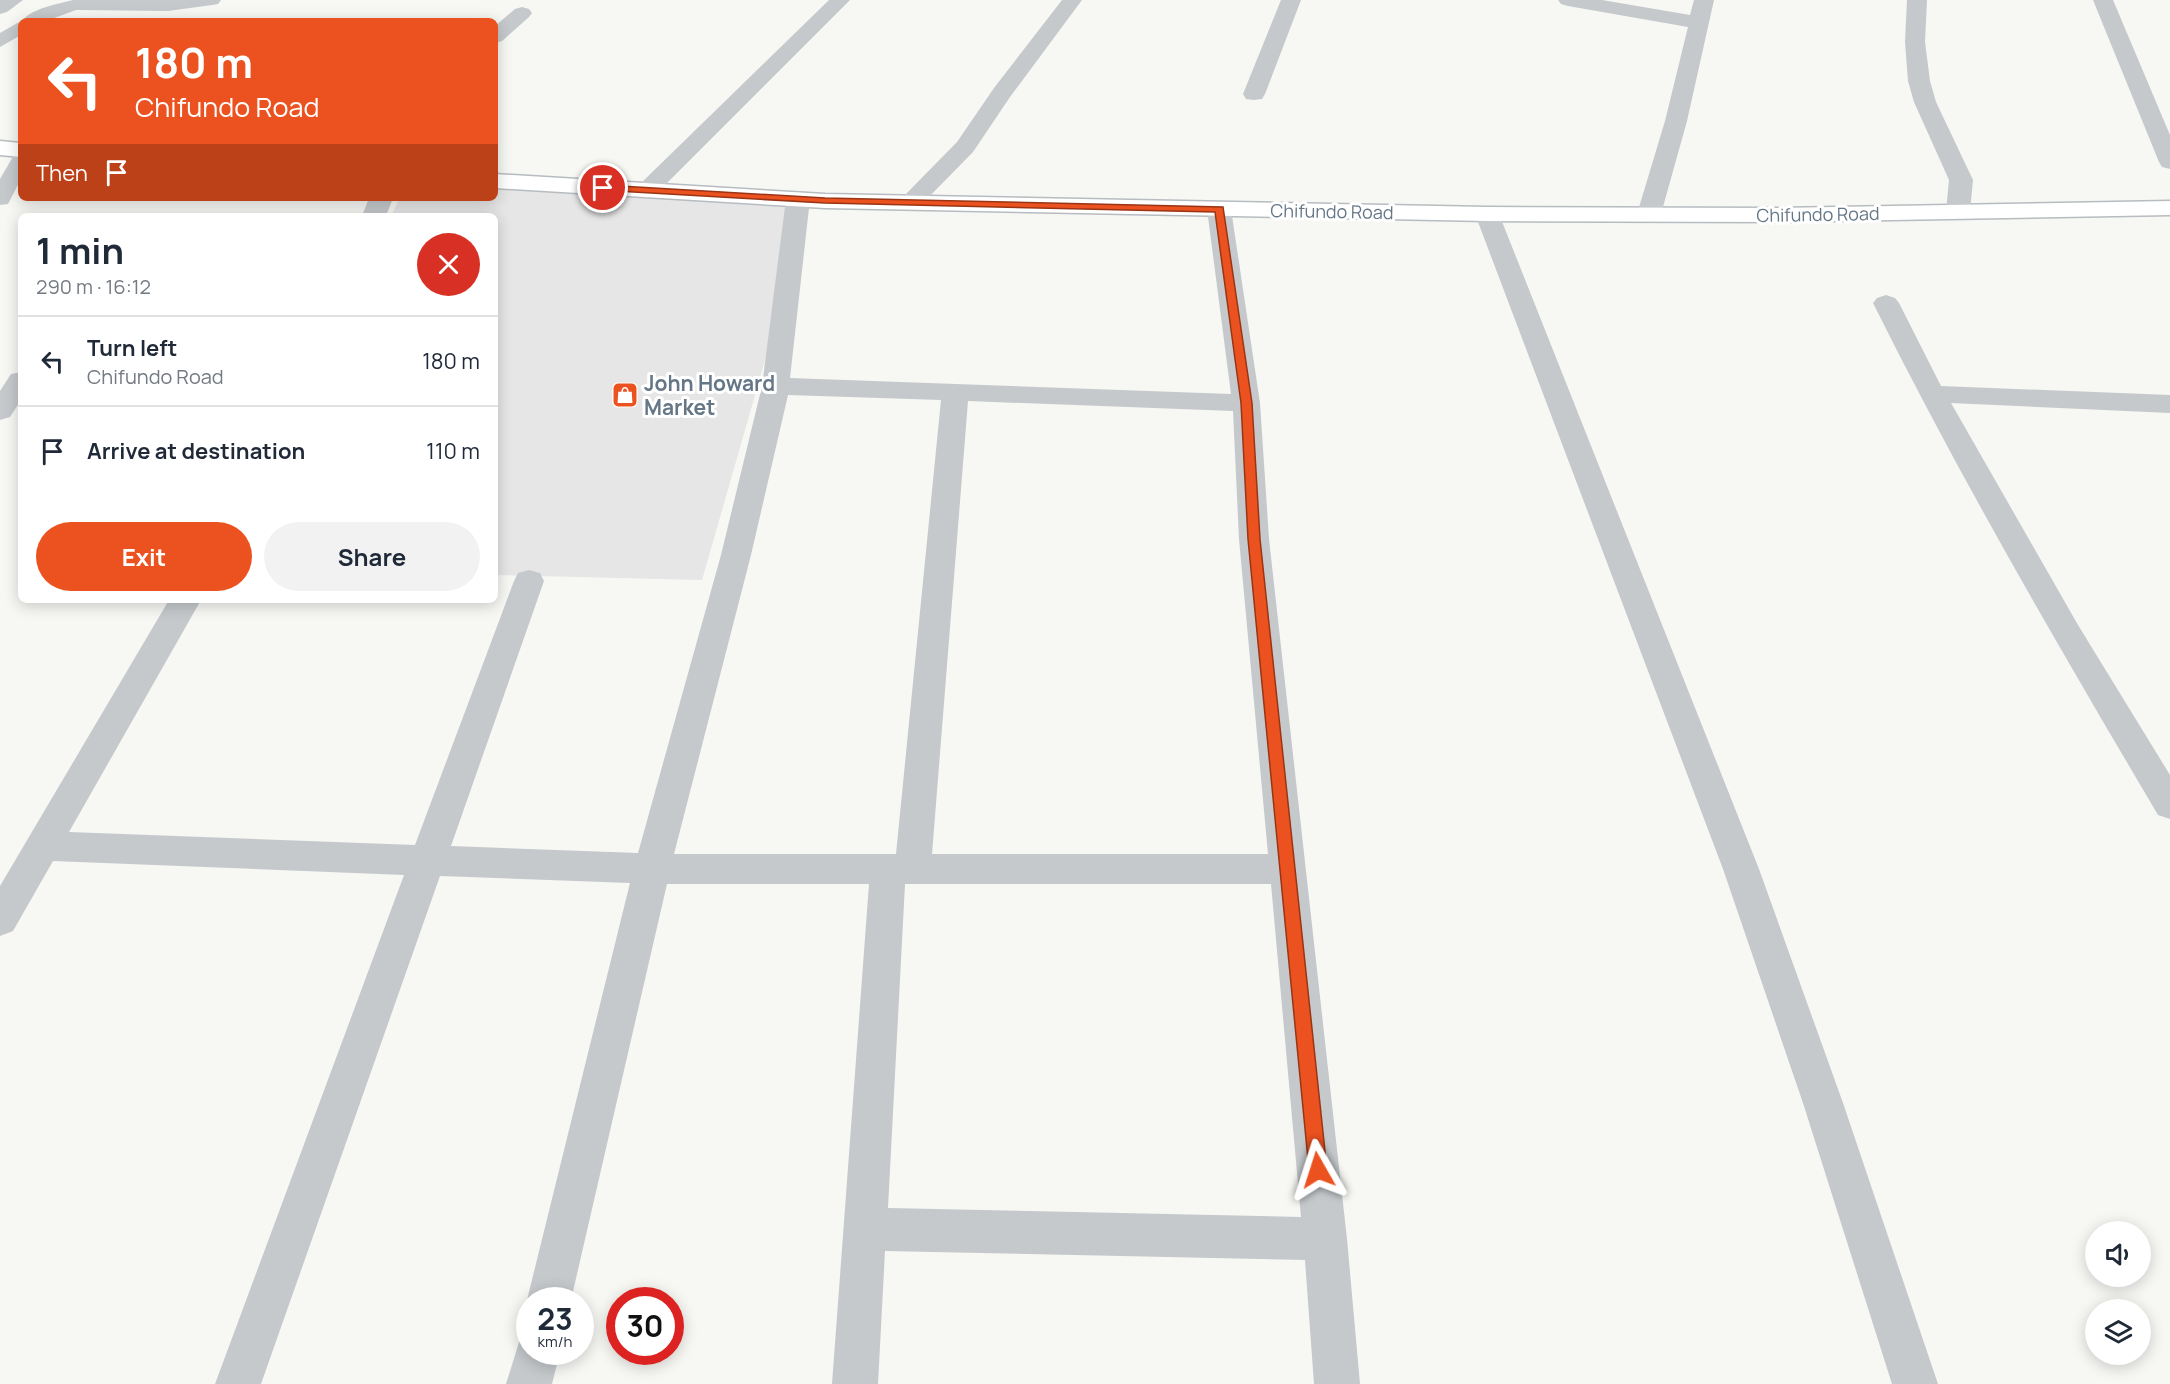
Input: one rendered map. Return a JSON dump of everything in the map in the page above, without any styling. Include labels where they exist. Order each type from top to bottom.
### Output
[{"type":"street","points":[[0,8],[13,0]]},
{"type":"street","points":[[646,190],[840,0]]},
{"type":"street","points":[[911,202],[965,147],[1002,93],[1072,0]]},
{"type":"street","points":[[1254,94],[1291,0]]},
{"type":"street","points":[[1568,0],[1699,23]]},
{"type":"street","points":[[1649,214],[1676,121],[1704,0]]},
{"type":"street","points":[[1917,0],[1915,42],[1919,81],[1925,102],[1961,180],[1958,212]]},
{"type":"street","points":[[2103,0],[2170,162]]},
{"type":"street","points":[[498,34],[522,13]]},
{"type":"street","points":[[0,148],[18,150]]},
{"type":"street","name":"Chifundo Road","points":[[498,181],[798,199],[1487,214],[1958,212],[2170,208]]},
{"type":"street","points":[[552,1287],[652,869],[735,555],[776,386],[798,199]]},
{"type":"street","points":[[1219,209],[1246,403],[1254,539],[1325,1239],[1337,1384]]},
{"type":"street","points":[[1487,214],[1741,869],[1823,1103],[1915,1384]]},
{"type":"street","points":[[1887,303],[1932,394],[2067,633],[2170,805]]},
{"type":"street","points":[[0,372],[18,376]]},
{"type":"street","points":[[0,411],[18,384]]},
{"type":"street","points":[[776,386],[1246,403]]},
{"type":"street","points":[[855,1384],[864,1229],[901,869],[955,393]]},
{"type":"street","points":[[1932,394],[2170,404]]},
{"type":"street","points":[[238,1384],[529,581]]},
{"type":"street","points":[[0,920],[183,603]]},
{"type":"street","points":[[42,846],[652,869],[1287,869]]},
{"type":"street","points":[[864,1229],[1325,1239]]},
{"type":"street","points":[[529,1384],[534,1365]]},
{"type":"lane","points":[[37,18],[52,11],[75,6],[168,6],[212,0]]},
{"type":"lane","points":[[0,41],[18,29]]},
{"type":"lane","points":[[1,197],[18,165]]},
{"type":"shaded area","name":"John Howard Market","points":[[498,185],[811,200],[702,580],[498,575],[498,213],[392,213],[398,201],[498,201]]},
{"type":"place","name":"John Howard Market","points":[[625,395]]},
{"type":"route","points":[[603,188],[825,201],[1219,209],[1246,403],[1254,539],[1318,1170]]}]
